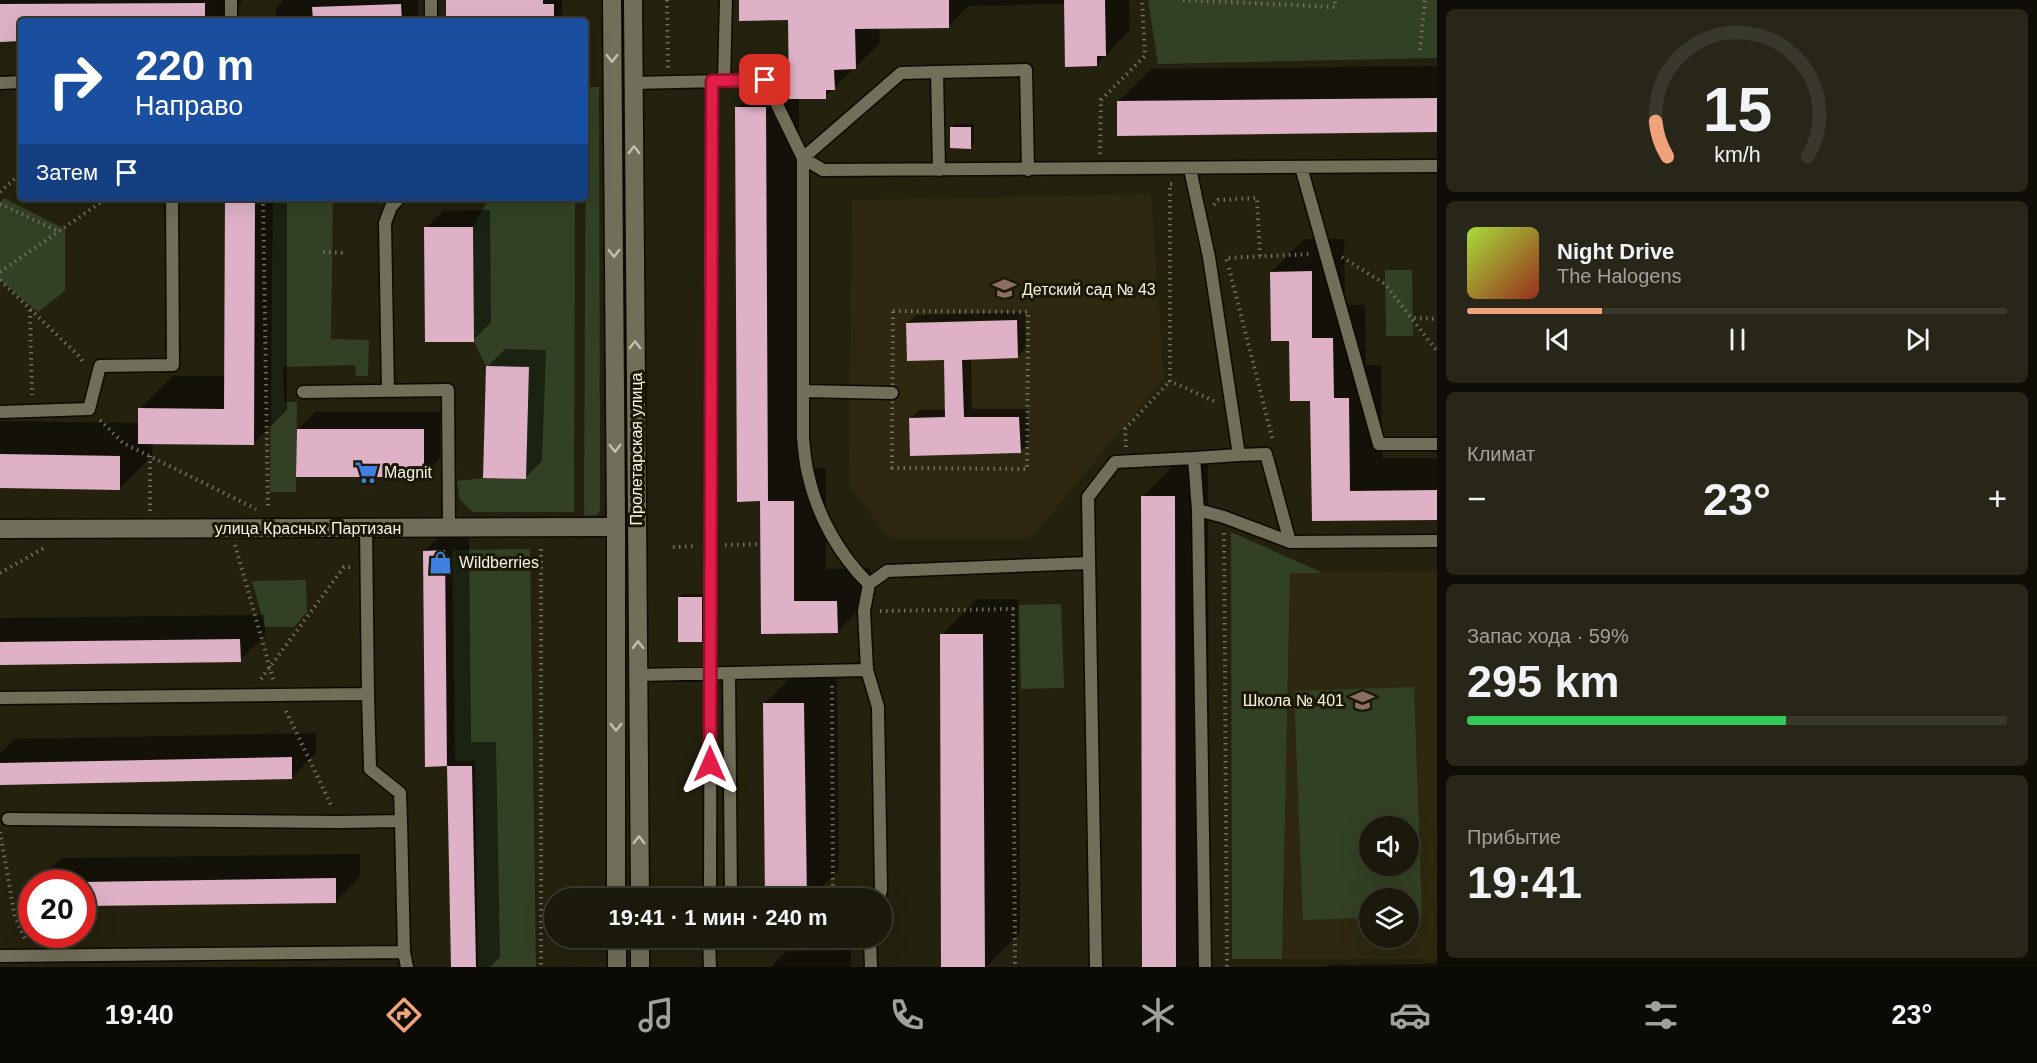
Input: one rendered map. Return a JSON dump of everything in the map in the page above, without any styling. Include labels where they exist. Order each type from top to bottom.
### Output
[{"type":"main road","name":"Пролетарская улица","points":[[612,0],[616,888]]},
{"type":"main road","name":"Пролетарская улица","points":[[633,0],[640,888]]},
{"type":"main road","name":"улица Красных Партизан","points":[[0,529],[150,529],[268,521],[366,528],[616,527]]},
{"type":"main road","points":[[616,948],[617,967]]},
{"type":"main road","points":[[640,948],[640,967]]},
{"type":"lane","points":[[231,0],[231,18]]},
{"type":"lane","points":[[431,0],[431,18]]},
{"type":"lane","points":[[710,888],[710,674],[718,81],[726,0]]},
{"type":"lane","points":[[803,158],[901,73],[1026,70],[1028,170]]},
{"type":"lane","points":[[937,72],[939,170]]},
{"type":"lane","points":[[633,83],[765,80],[803,158],[803,437],[808,474],[821,517],[856,571],[869,584]]},
{"type":"lane","points":[[0,83],[18,82]]},
{"type":"lane","points":[[803,158],[823,170],[1100,170],[1437,166]]},
{"type":"lane","points":[[1301,167],[1379,444],[1437,444]]},
{"type":"lane","points":[[1190,169],[1209,257],[1239,455]]},
{"type":"lane","points":[[0,412],[89,409],[100,366],[173,365],[172,201]]},
{"type":"lane","points":[[388,391],[385,223],[391,207],[396,201]]},
{"type":"lane","points":[[303,392],[448,390],[449,528]]},
{"type":"lane","points":[[803,391],[892,393]]},
{"type":"lane","points":[[1096,967],[1088,496],[1115,462],[1266,454],[1290,543]]},
{"type":"lane","points":[[1194,458],[1198,510],[1205,967]]},
{"type":"lane","points":[[1198,510],[1224,517],[1290,543],[1437,541]]},
{"type":"lane","points":[[366,528],[370,769],[400,793],[404,952],[407,967]]},
{"type":"lane","points":[[881,888],[879,707],[867,670],[864,611],[869,584],[887,571],[1088,563]]},
{"type":"lane","points":[[638,675],[867,670]]},
{"type":"lane","points":[[729,673],[731,888]]},
{"type":"lane","points":[[0,698],[368,694]]},
{"type":"lane","points":[[9,819],[401,821]]},
{"type":"lane","points":[[710,948],[710,967]]},
{"type":"lane","points":[[870,948],[870,967]]},
{"type":"lane","points":[[0,956],[404,952]]},
{"type":"path","points":[[667,0],[668,83]]},
{"type":"path","points":[[1100,170],[1101,100],[1144,56],[1142,0]]},
{"type":"path","points":[[1183,0],[1335,7],[1335,0]]},
{"type":"path","points":[[1420,50],[1425,0]]},
{"type":"path","points":[[0,192],[18,176]]},
{"type":"path","points":[[1126,462],[1125,429],[1170,381],[1170,184],[1193,183]]},
{"type":"path","points":[[1216,215],[1214,205],[1218,200],[1257,198],[1260,257]]},
{"type":"path","points":[[0,272],[103,201]]},
{"type":"path","points":[[89,409],[123,442],[268,521],[263,201]]},
{"type":"path","points":[[0,204],[58,231]]},
{"type":"path","points":[[1224,247],[1274,443],[1266,454]]},
{"type":"path","points":[[323,252],[343,253]]},
{"type":"path","points":[[1226,258],[1335,253],[1385,284],[1437,351]]},
{"type":"path","points":[[0,280],[80,357],[96,381]]},
{"type":"path","points":[[30,309],[32,411]]},
{"type":"path","points":[[893,311],[1028,312],[1026,469],[892,468],[892,393],[893,311]]},
{"type":"path","points":[[1413,318],[1437,319]]},
{"type":"path","points":[[1170,381],[1231,408]]},
{"type":"path","points":[[150,456],[150,529]]},
{"type":"path","points":[[1224,517],[1227,967]]},
{"type":"path","points":[[0,573],[51,544]]},
{"type":"path","points":[[541,549],[541,967]]},
{"type":"path","points":[[248,696],[344,567],[366,567]]},
{"type":"path","points":[[864,611],[1013,609],[1015,967]]},
{"type":"path","points":[[832,671],[833,888]]},
{"type":"path","points":[[0,831],[15,917],[32,955]]},
{"type":"shaded area","name":"Детский сад № 43","points":[[1151,194],[1164,379],[1030,539],[890,539],[849,485],[852,200]]},
{"type":"shaded area","name":"Школа № 401","points":[[1437,571],[1437,959],[1282,959],[1290,573]]},
{"type":"green space","points":[[1148,0],[1437,0],[1437,58],[1158,64]]},
{"type":"green space","points":[[588,87],[599,87],[600,510],[597,515],[584,516]]},
{"type":"green space","points":[[4,198],[65,229],[65,291],[38,312],[0,280],[0,203]]},
{"type":"green space","points":[[273,201],[333,201],[331,339],[369,340],[368,376],[356,376],[355,365],[283,367],[284,402],[297,402],[296,492],[270,492]]},
{"type":"green space","points":[[530,201],[575,201],[574,512],[473,512],[460,500],[457,481],[483,478],[526,479],[529,367],[486,366],[474,342],[473,227],[487,202],[530,203]]},
{"type":"green space","points":[[1385,270],[1412,270],[1413,336],[1386,336]]},
{"type":"green space","points":[[1231,532],[1323,573],[1290,573],[1282,959],[1232,959]]},
{"type":"green space","points":[[530,549],[536,967],[478,967],[475,761],[455,761],[452,550]]},
{"type":"green space","points":[[306,580],[307,612],[294,627],[265,627],[252,581]]},
{"type":"green space","points":[[1061,604],[1064,688],[1021,689],[1019,605]]},
{"type":"green space","points":[[1414,687],[1419,816],[1359,816],[1359,876],[1419,876],[1419,830],[1422,916],[1419,916],[1419,888],[1359,888],[1359,918],[1303,920],[1294,691]]},
{"type":"building","points":[[446,0],[543,0],[543,4],[554,4],[554,18],[446,18]]},
{"type":"building","points":[[739,0],[949,0],[949,28],[855,29],[856,69],[834,70],[835,90],[826,90],[826,99],[789,99],[788,20],[739,21]]},
{"type":"building","points":[[1064,0],[1105,0],[1106,56],[1097,56],[1097,66],[1065,67]]},
{"type":"building","points":[[205,3],[205,18],[18,18],[18,41],[0,42],[0,4]]},
{"type":"building","points":[[401,4],[402,18],[313,18],[312,7]]},
{"type":"building","points":[[1437,98],[1437,132],[1117,136],[1117,101]]},
{"type":"building","points":[[735,107],[766,107],[768,501],[794,501],[794,601],[837,601],[838,633],[761,634],[760,501],[737,502]]},
{"type":"building","points":[[950,127],[971,127],[971,149],[950,148]]},
{"type":"building","points":[[225,201],[255,201],[254,445],[138,444],[138,408],[224,409]]},
{"type":"building","points":[[424,227],[473,227],[474,342],[425,342]]},
{"type":"building","points":[[1312,271],[1312,338],[1333,338],[1334,398],[1349,398],[1350,491],[1437,490],[1437,520],[1312,521],[1310,401],[1290,401],[1289,341],[1271,341],[1270,272]]},
{"type":"building","points":[[1017,320],[1018,358],[962,360],[964,417],[1019,417],[1021,453],[910,456],[909,418],[945,417],[944,360],[907,361],[906,323]]},
{"type":"building","points":[[486,366],[529,367],[526,479],[483,478]]},
{"type":"building","points":[[297,429],[424,429],[424,477],[296,477]]},
{"type":"building","points":[[0,454],[120,456],[120,490],[0,488]]},
{"type":"building","points":[[1141,496],[1175,496],[1176,967],[1142,967]]},
{"type":"building","points":[[445,550],[447,766],[425,767],[423,551]]},
{"type":"building","points":[[678,597],[702,597],[702,642],[678,642]]},
{"type":"building","points":[[940,634],[983,634],[985,967],[941,967]]},
{"type":"building","points":[[240,639],[241,662],[0,665],[0,642]]},
{"type":"building","points":[[763,703],[804,703],[807,888],[765,888]]},
{"type":"building","points":[[292,757],[292,779],[0,785],[0,763]]},
{"type":"building","points":[[447,766],[472,766],[476,967],[451,967]]},
{"type":"building","points":[[336,878],[336,903],[96,906],[96,882]]},
{"type":"place","name":"Детский сад № 43","points":[[1004,289]]},
{"type":"place","name":"Magnit","points":[[366,472]]},
{"type":"place","name":"Wildberries","points":[[441,562]]},
{"type":"place","name":"Школа № 401","points":[[1362,700]]},
{"type":"route","points":[[710,764],[712,81],[765,80]]}]
